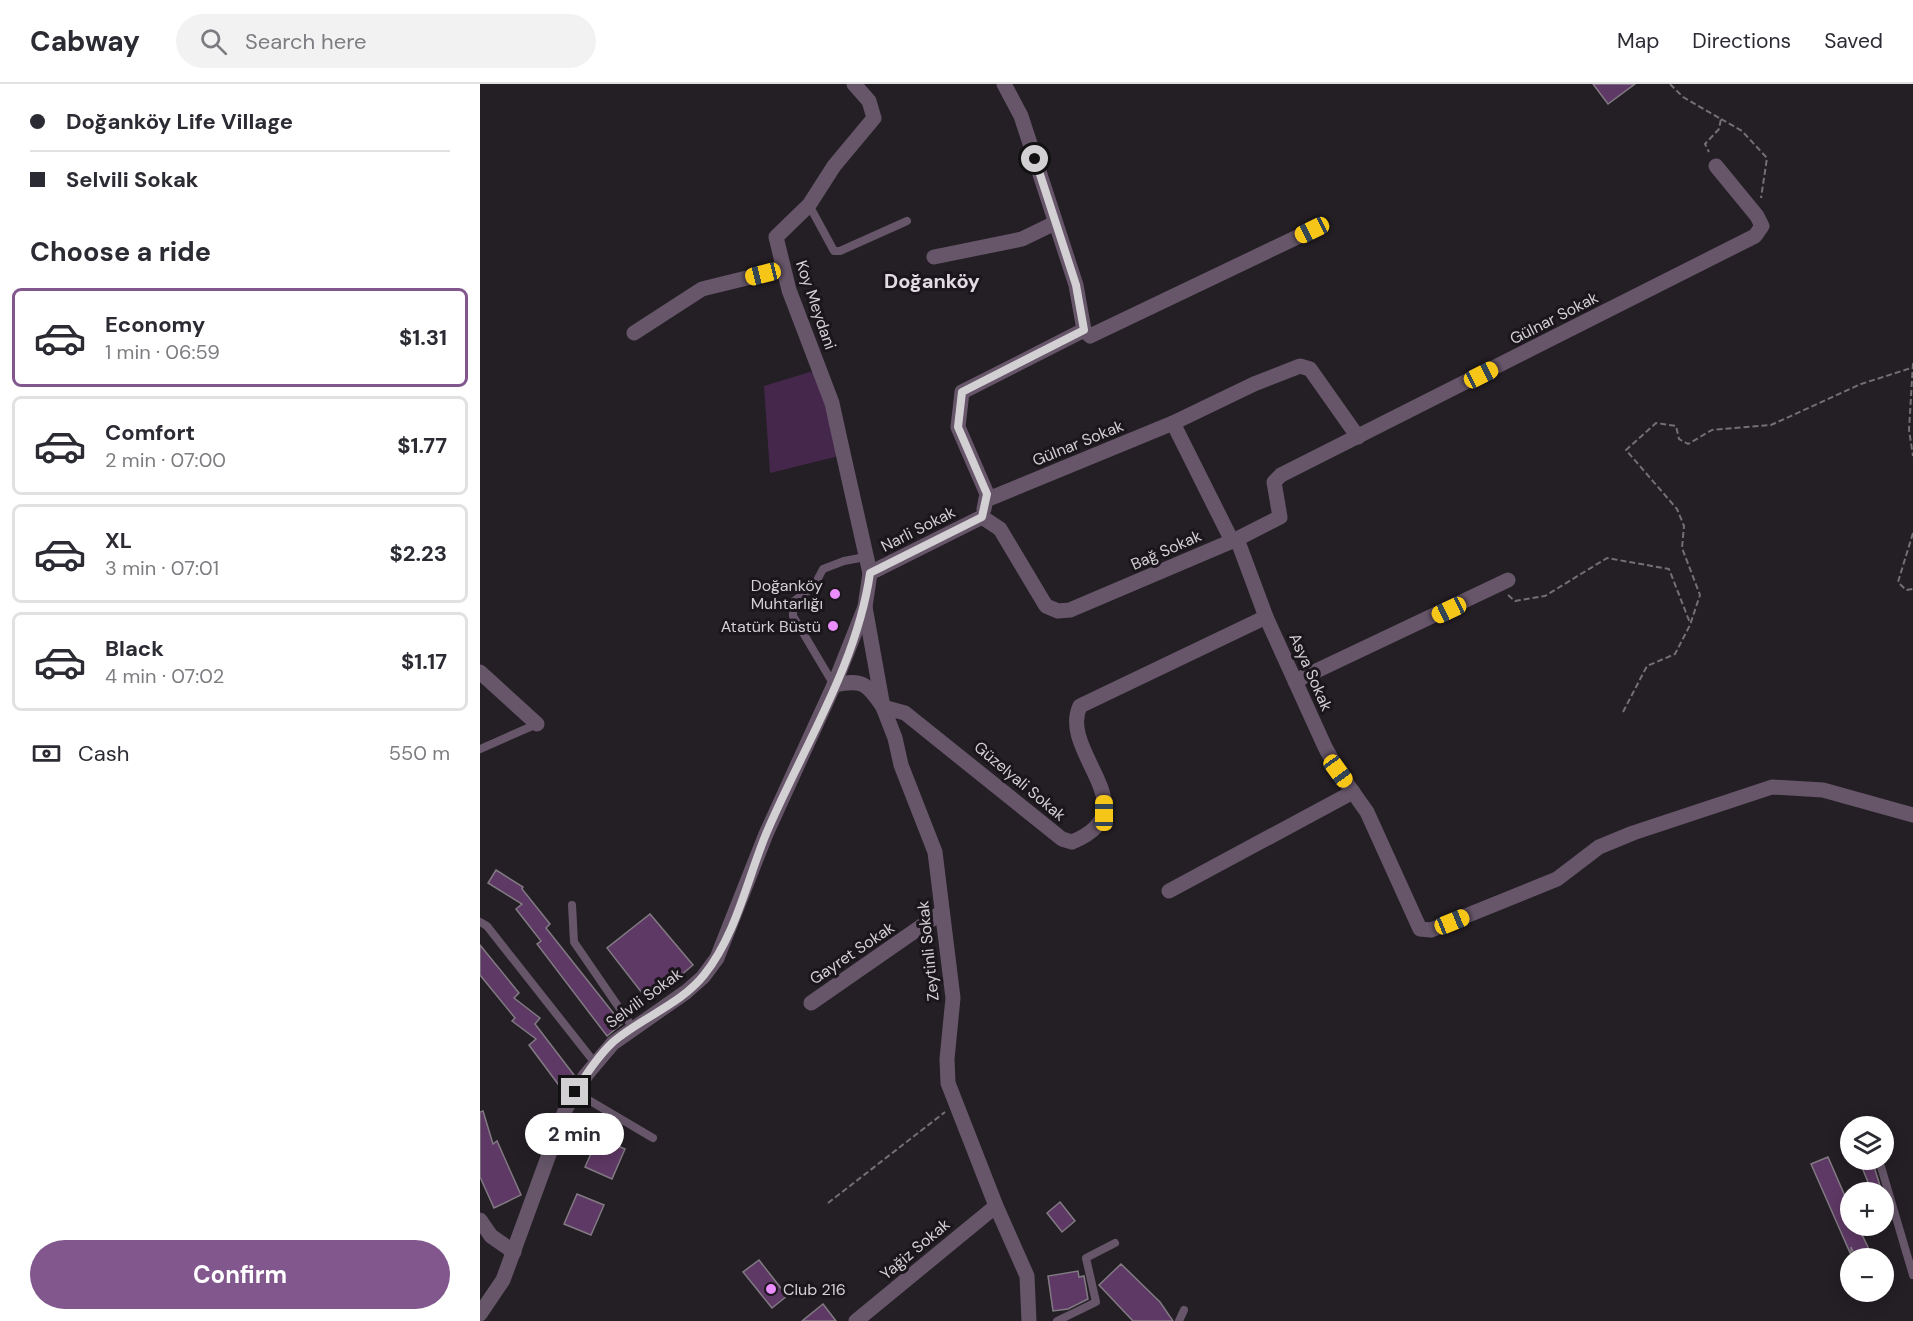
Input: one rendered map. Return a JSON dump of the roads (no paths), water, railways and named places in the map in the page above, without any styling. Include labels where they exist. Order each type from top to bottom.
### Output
[{"type":"street","name":"Koy Meydani","points":[[854,84],[869,101],[874,118],[834,166],[808,205],[776,237],[783,269],[832,403],[870,573]]},
{"type":"street","points":[[1004,84],[1021,116],[1076,285],[1084,330],[1090,336],[1312,230]]},
{"type":"street","name":"Gülnar Sokak","points":[[986,500],[1173,423],[1254,384],[1300,366],[1310,369],[1358,437],[1755,236],[1762,226],[1757,216],[1716,166]]},
{"type":"street","points":[[934,257],[1022,239],[1055,223]]},
{"type":"street","points":[[634,333],[702,289],[783,269]]},
{"type":"street","points":[[982,517],[987,494],[958,427],[962,392],[1084,330]]},
{"type":"street","name":"Asya Sokak","points":[[1173,423],[1234,540],[1325,747],[1367,812],[1420,928],[1431,930],[1557,879],[1607,844],[1772,788],[1823,790],[1913,815]]},
{"type":"street","name":"Bağ Sokak","points":[[982,517],[1000,529],[1046,606],[1058,611],[1070,610],[1234,540],[1280,517],[1274,482],[1281,475],[1358,437]]},
{"type":"street","name":"Narli Sokak","points":[[870,573],[982,517]]},
{"type":"street","name":"Zeytinli Sokak","points":[[870,573],[865,607],[883,706],[895,738],[901,765],[935,852],[953,998],[947,1059],[948,1083],[954,1104],[1027,1276],[1029,1321]]},
{"type":"street","points":[[1295,681],[1502,584]]},
{"type":"street","name":"Selvili Sokak","points":[[480,1314],[503,1280],[566,1108],[575,1092],[595,1063],[613,1043],[686,992],[703,977],[717,958],[728,936],[766,834],[834,685],[865,607]]},
{"type":"street","name":"Güzelyali Sokak","points":[[883,706],[905,713],[1062,839],[1072,842],[1092,831],[1104,813],[1104,797],[1076,723],[1080,706],[1266,617]]},
{"type":"street","points":[[480,672],[537,724]]},
{"type":"street","points":[[834,685],[854,681],[870,687],[883,706]]},
{"type":"street","points":[[1168,891],[1353,792]]},
{"type":"street","name":"Gayret Sokak","points":[[811,1003],[942,912]]},
{"type":"street","name":"Yağiz Sokak","points":[[856,1321],[996,1206]]},
{"type":"street","points":[[480,1220],[491,1236],[513,1252]]},
{"type":"lane","points":[[808,205],[834,250],[840,251],[907,221]]},
{"type":"lane","points":[[834,685],[793,616],[793,602],[814,586],[823,569],[844,561],[865,557]]},
{"type":"lane","points":[[480,749],[537,724]]},
{"type":"lane","points":[[572,905],[574,942],[633,1028]]},
{"type":"lane","points":[[480,922],[487,926],[595,1063]]},
{"type":"lane","points":[[575,1092],[653,1138]]},
{"type":"lane","points":[[1882,1170],[1913,1275]]},
{"type":"lane","points":[[1057,1321],[1096,1302],[1086,1258],[1115,1243]]},
{"type":"lane","points":[[1179,1321],[1184,1310]]},
{"type":"place","name":"Doğanköy Muhtarlığı","points":[[835,594]]},
{"type":"place","name":"Atatürk Büstü","points":[[833,626]]},
{"type":"place","name":"Club 216","points":[[771,1289]]},
{"type":"district","name":"Doğanköy","points":[[932,281]]}]
